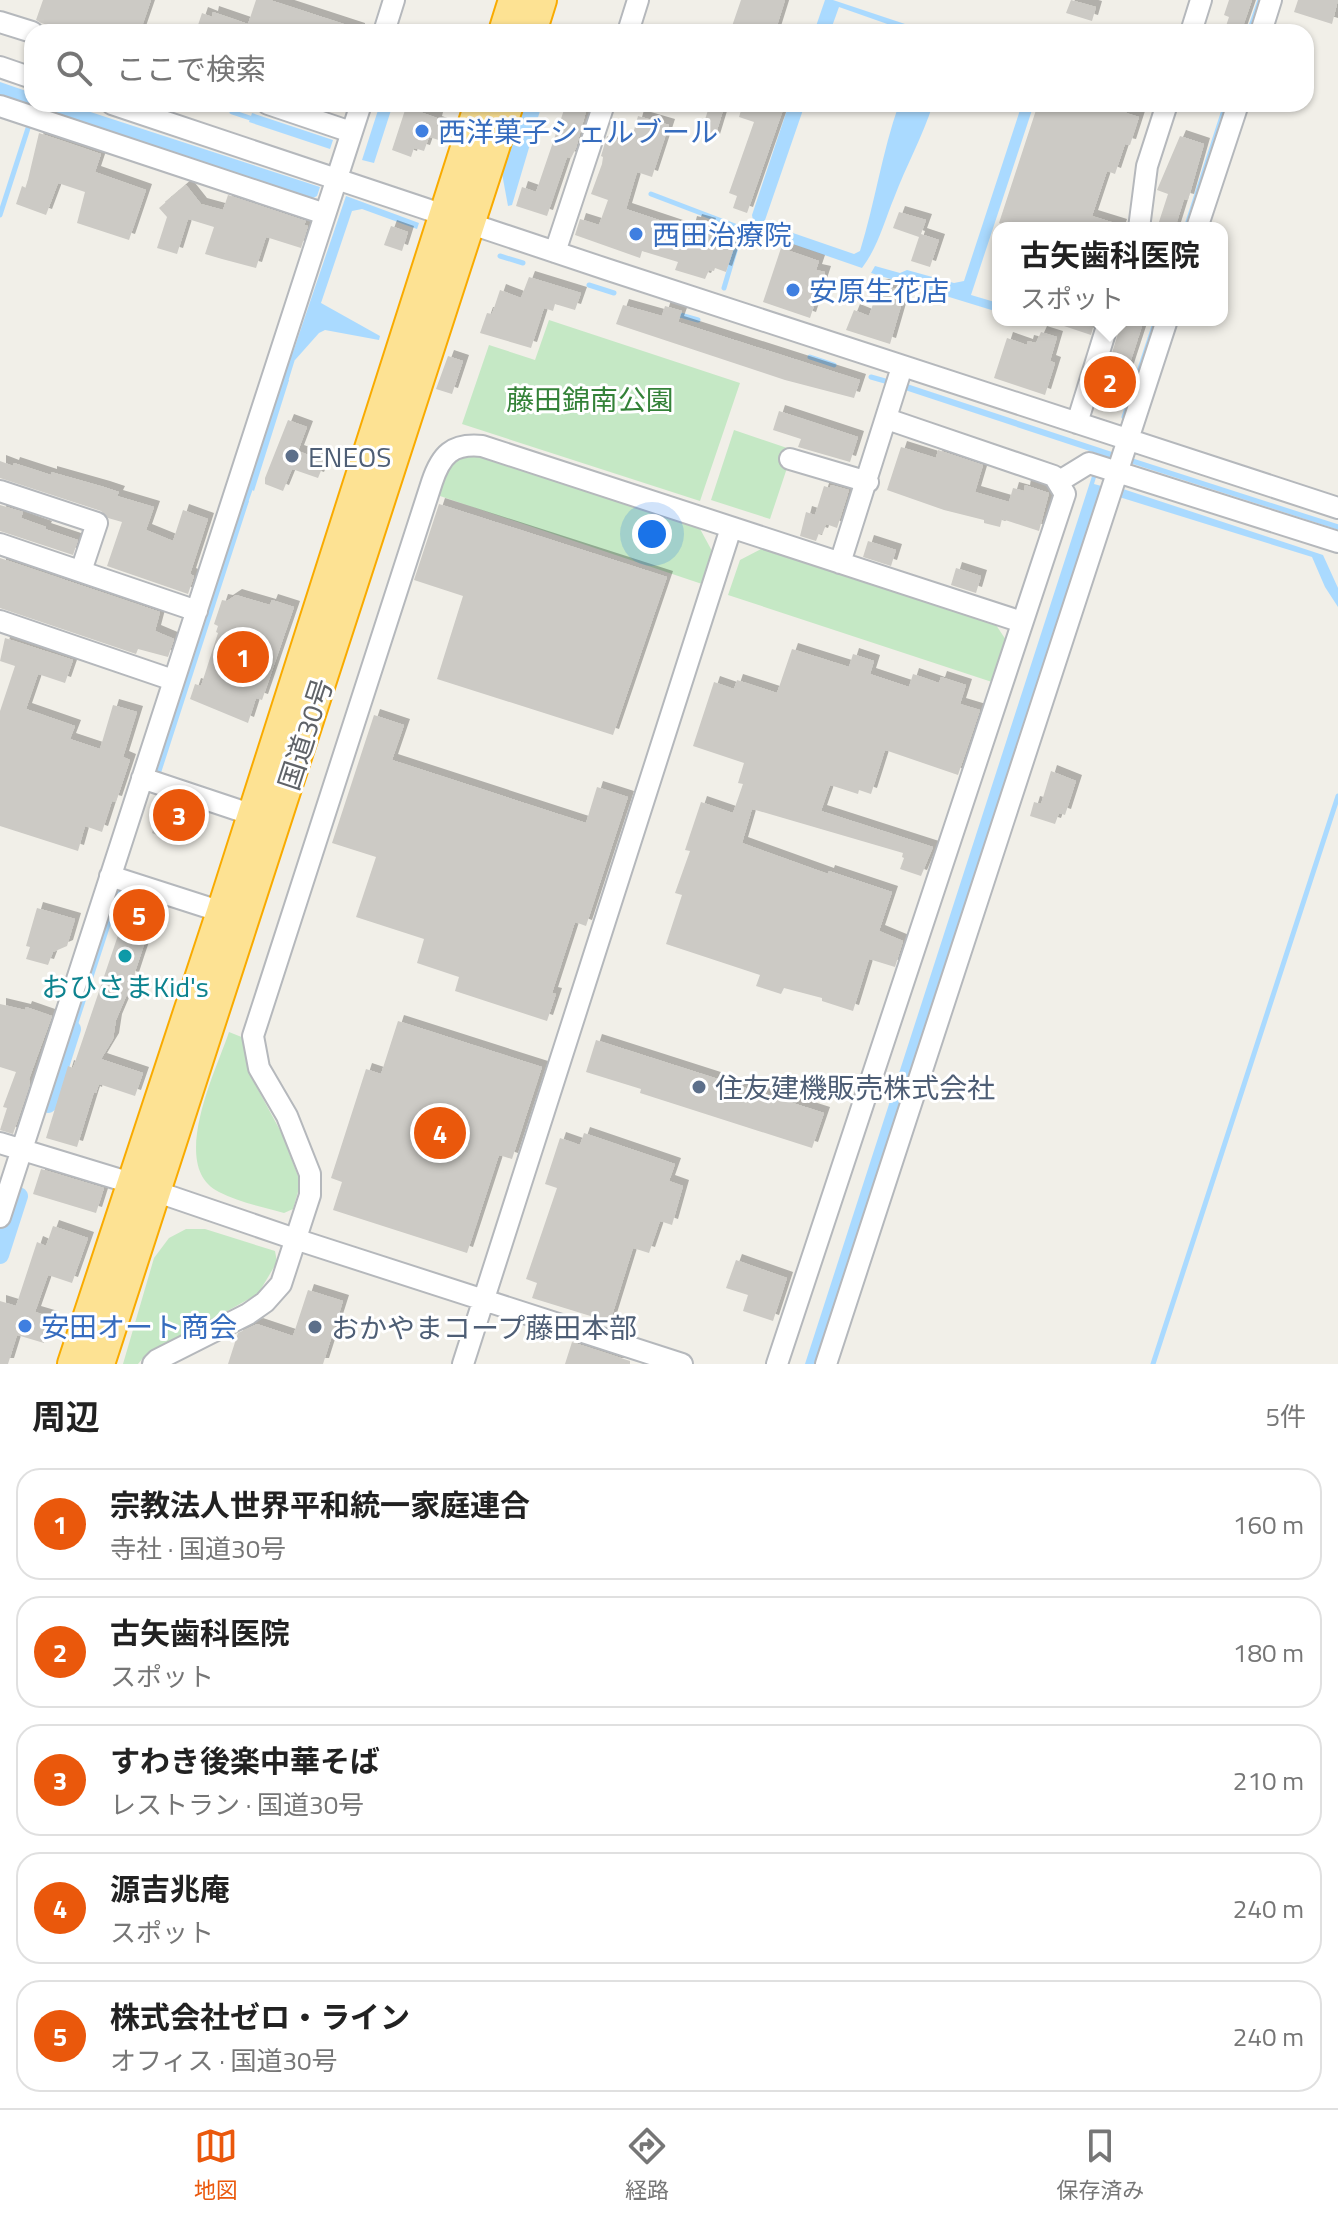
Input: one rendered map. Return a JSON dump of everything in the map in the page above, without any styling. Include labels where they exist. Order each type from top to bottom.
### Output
[{"type":"highway","points":[[506,24],[514,0]]},
{"type":"highway","points":[[534,24],[541,0]]},
{"type":"highway","name":"国道30号","points":[[73,1364],[144,1188],[457,219],[478,112]]},
{"type":"highway","name":"国道30号","points":[[99,1364],[144,1188],[222,912],[253,815],[457,219],[504,112]]},
{"type":"street","points":[[386,24],[394,0]]},
{"type":"street","points":[[630,24],[638,0]]},
{"type":"street","points":[[1194,24],[1201,0]]},
{"type":"street","points":[[1264,24],[1271,0]]},
{"type":"street","points":[[0,22],[24,30]]},
{"type":"street","points":[[0,67],[24,75]]},
{"type":"street","points":[[0,106],[325,214]]},
{"type":"street","points":[[136,112],[555,252],[899,378],[1077,423],[1123,457],[1338,542]]},
{"type":"street","points":[[292,112],[351,132]]},
{"type":"street","points":[[0,1217],[118,879],[142,778],[358,112]]},
{"type":"street","points":[[555,252],[601,112]]},
{"type":"street","points":[[1140,222],[1147,166],[1164,112]]},
{"type":"street","points":[[1199,222],[1235,112]]},
{"type":"street","points":[[1077,423],[1107,326]]},
{"type":"street","points":[[826,1364],[1165,326]]},
{"type":"street","points":[[840,563],[899,378]]},
{"type":"street","points":[[777,1364],[1065,494],[1054,476],[887,419]]},
{"type":"street","points":[[153,1364],[265,1302],[281,1284],[310,1195],[310,1174],[287,1116],[259,1068],[253,1036],[442,457],[468,444],[482,446],[1022,622]]},
{"type":"street","points":[[1058,482],[1089,463],[1123,457],[1338,508]]},
{"type":"street","points":[[790,459],[868,482]]},
{"type":"street","points":[[0,491],[97,523],[81,571]]},
{"type":"street","points":[[463,1364],[731,528]]},
{"type":"street","points":[[0,544],[197,611]]},
{"type":"street","points":[[0,621],[173,680]]},
{"type":"street","points":[[142,778],[253,815]]},
{"type":"street","points":[[118,879],[222,912]]},
{"type":"street","points":[[0,1143],[682,1364]]},
{"type":"green space","name":"藤田錦南公園","points":[[549,320],[740,383],[700,501],[462,424],[489,345],[535,360]]},
{"type":"green space","points":[[734,430],[793,450],[770,519],[711,500]]},
{"type":"green space","points":[[472,451],[699,527],[712,551],[702,584],[434,494],[445,462]]},
{"type":"green space","points":[[763,548],[994,622],[1008,643],[995,683],[728,595],[740,560]]},
{"type":"green space","points":[[229,1032],[244,1038],[248,1071],[282,1134],[298,1176],[293,1209],[284,1213],[219,1192],[204,1180],[197,1162],[200,1117]]},
{"type":"green space","points":[[186,1229],[205,1229],[275,1251],[277,1262],[258,1294],[143,1358],[138,1364],[123,1364],[154,1258],[169,1238]]},
{"type":"water","points":[[825,0],[833,0],[905,24],[887,24],[839,7],[833,24],[817,24]]},
{"type":"water","points":[[0,82],[24,90],[24,107],[0,99]]},
{"type":"water","points":[[41,112],[90,112],[320,187],[313,198]]},
{"type":"water","points":[[377,112],[390,112],[374,163],[362,160]]},
{"type":"water","points":[[519,112],[540,112],[512,205],[508,206],[501,168]]},
{"type":"water","points":[[786,112],[802,112],[764,223],[854,254],[860,251],[897,112],[930,112],[877,243],[862,268],[755,231],[752,215]]},
{"type":"water","points":[[1019,112],[1031,112],[995,222],[992,222],[992,231],[971,295],[992,301],[992,310],[871,273],[875,266],[900,273],[907,270],[954,283],[964,281]]},
{"type":"water","points":[[252,113],[333,140],[330,149],[249,122]]},
{"type":"water","points":[[346,196],[419,223],[417,229],[362,209],[352,211],[321,303],[380,336],[379,340],[325,330],[295,360],[291,358]]},
{"type":"water","points":[[282,378],[289,380],[254,491],[247,487]]},
{"type":"water","points":[[904,383],[1115,453],[1114,459],[902,389]]},
{"type":"water","points":[[1093,473],[1097,474],[1094,484],[1105,487],[816,1364],[805,1364]]},
{"type":"water","points":[[1123,489],[1323,555],[1338,588],[1338,607],[1312,557],[1116,496],[1117,491]]},
{"type":"water","points":[[249,501],[160,776],[153,774],[242,502]]},
{"type":"water","points":[[116,887],[122,890],[69,1052],[62,1050]]},
{"type":"building","points":[[43,0],[151,0],[143,24],[44,24],[36,20]]},
{"type":"building","points":[[256,0],[270,0],[344,24],[248,24]]},
{"type":"building","points":[[741,0],[785,0],[778,24],[733,24]]},
{"type":"building","points":[[1071,0],[1096,7],[1092,21],[1066,13]]},
{"type":"building","points":[[1229,0],[1252,0],[1244,24],[1227,24],[1229,17],[1224,15]]},
{"type":"building","points":[[1298,0],[1338,0],[1332,24],[1294,12]]},
{"type":"building","points":[[213,12],[248,24],[198,24],[202,13],[212,17]]},
{"type":"building","name":"西洋菓子シェルブール","points":[[404,112],[420,112],[437,118],[436,122],[447,126],[442,141],[429,137],[424,151],[414,148],[411,157],[392,150]]},
{"type":"building","points":[[563,112],[586,112],[576,148],[571,158],[567,157],[547,216],[516,206],[522,187],[536,192]]},
{"type":"building","points":[[707,112],[723,112],[714,140],[700,135]]},
{"type":"building","points":[[741,112],[782,112],[747,213],[733,208],[737,196],[729,193],[754,122],[739,117]]},
{"type":"building","points":[[1035,112],[1126,112],[1139,117],[1130,145],[1125,144],[1115,174],[1107,171],[1092,216],[1111,222],[999,222]]},
{"type":"building","points":[[638,116],[669,125],[652,177],[637,172],[626,209],[689,230],[691,222],[695,223],[696,220],[710,224],[707,231],[727,237],[725,242],[735,245],[726,272],[715,268],[714,271],[709,270],[705,279],[675,270],[678,262],[642,251],[640,258],[575,235],[580,219],[599,225],[608,200],[591,194],[602,164],[607,136],[631,141]]},
{"type":"building","points":[[39,133],[101,154],[95,172],[146,190],[129,240],[77,223],[85,192],[58,183],[46,215],[16,204],[22,186],[26,188]]},
{"type":"building","points":[[1180,136],[1204,144],[1188,200],[1184,199],[1177,222],[1159,222],[1168,194],[1157,190]]},
{"type":"building","points":[[186,185],[201,204],[223,210],[228,195],[306,221],[304,225],[308,226],[301,248],[266,237],[256,268],[205,254],[214,227],[188,219],[177,254],[157,248],[167,217],[159,208]]},
{"type":"building","points":[[899,212],[926,220],[921,234],[939,240],[930,267],[911,261],[919,237],[893,228]]},
{"type":"building","points":[[391,226],[408,232],[402,251],[384,245]]},
{"type":"building","name":"安原生花店","points":[[781,248],[819,261],[816,270],[825,272],[810,318],[763,302]]},
{"type":"building","points":[[529,277],[581,293],[575,310],[555,304],[553,311],[544,308],[531,348],[480,333],[487,313],[492,314],[500,290],[521,298]]},
{"type":"building","points":[[879,286],[905,292],[890,344],[846,330],[854,310],[869,316]]},
{"type":"building","points":[[623,305],[662,316],[665,306],[682,311],[678,322],[860,380],[854,398],[785,380],[616,324]]},
{"type":"building","points":[[1064,326],[1093,326],[1091,335]]},
{"type":"building","points":[[1120,326],[1142,326],[1116,406],[1097,401]]},
{"type":"building","points":[[1041,332],[1057,337],[1050,361],[1055,363],[1045,395],[994,378],[1007,338],[1027,345],[1028,341],[1036,343]]},
{"type":"building","points":[[448,356],[463,361],[452,394],[436,389]]},
{"type":"building","points":[[779,411],[858,437],[850,462],[798,447],[801,439],[773,430]]},
{"type":"building","name":"ENEOS","points":[[288,420],[307,427],[298,451],[325,461],[318,478],[292,469],[283,491],[265,484],[265,478]]},
{"type":"building","points":[[901,447],[936,458],[938,450],[983,465],[975,492],[1009,502],[1013,488],[1024,491],[1025,485],[1049,493],[1039,531],[1002,519],[1000,527],[984,523],[984,520],[887,490]]},
{"type":"building","points":[[0,461],[104,487],[119,492],[117,496],[154,507],[146,530],[173,541],[183,510],[208,519],[190,574],[194,576],[188,594],[107,566],[122,522],[108,518],[101,511],[0,478]]},
{"type":"building","points":[[831,485],[849,490],[837,528],[826,524],[816,541],[800,536],[806,512],[815,515],[824,486],[830,488]]},
{"type":"building","points":[[439,504],[667,577],[613,735],[437,679],[463,596],[414,580]]},
{"type":"building","points":[[0,505],[23,512],[21,518],[45,529],[78,540],[73,555],[0,531]]},
{"type":"building","points":[[868,541],[896,550],[891,566],[863,557]]},
{"type":"building","points":[[0,558],[160,612],[155,631],[174,639],[168,657],[138,649],[136,654],[0,608]]},
{"type":"building","points":[[956,568],[981,576],[976,593],[951,585]]},
{"type":"building","points":[[236,595],[270,605],[272,600],[294,607],[262,700],[256,698],[248,723],[190,699],[195,684],[201,686],[218,633],[218,626],[214,624],[222,600],[227,601]]},
{"type":"building","points":[[5,638],[73,660],[65,683],[38,674],[26,709],[75,726],[70,739],[100,749],[113,705],[137,712],[123,757],[130,760],[116,802],[112,801],[102,832],[85,826],[78,851],[0,826],[0,711],[15,666],[0,661]]},
{"type":"building","points":[[792,649],[849,667],[853,654],[874,661],[870,674],[909,687],[913,674],[939,683],[941,677],[966,685],[960,704],[980,710],[958,775],[885,750],[871,794],[859,790],[858,794],[830,785],[821,811],[933,847],[921,876],[900,869],[903,853],[752,809],[742,843],[828,874],[829,871],[892,892],[879,931],[903,941],[895,967],[869,959],[853,1011],[822,1001],[822,998],[784,988],[781,994],[756,986],[760,975],[666,944],[682,895],[675,893],[690,851],[685,850],[701,802],[733,813],[743,784],[738,783],[744,763],[693,746],[714,682],[734,689],[737,680],[777,693]]},
{"type":"building","points":[[374,715],[404,725],[392,760],[586,823],[597,787],[628,797],[586,926],[575,922],[552,993],[556,994],[547,1021],[455,991],[459,977],[417,963],[424,939],[356,917],[376,857],[332,843]]},
{"type":"building","points":[[1051,771],[1076,781],[1065,815],[1059,813],[1055,824],[1030,816],[1034,802],[1041,804]]},
{"type":"building","points":[[160,798],[199,811],[201,816],[172,824],[167,839],[152,833]]},
{"type":"building","points":[[131,897],[157,905],[133,978],[129,977],[128,992],[116,1020],[113,1039],[101,1059],[143,1073],[135,1096],[99,1084],[77,1147],[46,1138],[68,1066],[73,1068]]},
{"type":"building","points":[[37,908],[75,919],[67,946],[53,952],[48,965],[26,959],[30,947],[26,946]]},
{"type":"building","points":[[0,1004],[25,1010],[26,1007],[52,1016],[13,1134],[0,1130],[7,1108],[3,1107],[16,1072],[0,1067]]},
{"type":"building","points":[[398,1021],[542,1067],[512,1159],[499,1155],[467,1253],[333,1210],[342,1182],[331,1178],[366,1069],[381,1074]]},
{"type":"building","points":[[596,1040],[824,1113],[812,1148],[640,1093],[641,1089],[586,1072]]},
{"type":"building","points":[[584,1133],[675,1164],[669,1181],[683,1186],[672,1225],[660,1221],[649,1253],[633,1248],[610,1322],[532,1298],[537,1283],[526,1279],[557,1188],[545,1184],[560,1138],[580,1145]]},
{"type":"building","points":[[41,1169],[104,1188],[96,1213],[33,1194]]},
{"type":"building","points":[[53,1226],[88,1238],[72,1283],[48,1275],[35,1312],[52,1317],[44,1343],[17,1335],[8,1364],[0,1364],[0,1301],[16,1306],[37,1242],[46,1246]]},
{"type":"building","points":[[736,1260],[787,1278],[773,1321],[743,1311],[748,1295],[726,1288]]},
{"type":"building","name":"おかやまコープ藤田本部","points":[[308,1290],[343,1301],[323,1364],[228,1364],[238,1333],[257,1324],[293,1336]]},
{"type":"building","points":[[572,1342],[630,1361],[630,1364],[565,1364]]},
{"type":"waterway","points":[[1252,24],[1260,0]]},
{"type":"waterway","points":[[232,112],[253,119]]},
{"type":"waterway","points":[[1188,222],[1223,112]]},
{"type":"waterway","points":[[0,215],[30,122]]},
{"type":"waterway","points":[[651,194],[735,226],[738,241],[724,288]]},
{"type":"waterway","points":[[500,256],[523,263]]},
{"type":"waterway","points":[[589,285],[614,293]]},
{"type":"waterway","points":[[677,314],[698,320]]},
{"type":"waterway","points":[[1124,417],[1154,326]]},
{"type":"waterway","points":[[285,383],[294,354]]},
{"type":"waterway","points":[[810,357],[834,365]]},
{"type":"waterway","points":[[871,377],[892,383]]},
{"type":"waterway","points":[[1126,459],[1338,527]]},
{"type":"waterway","points":[[245,504],[252,484]]},
{"type":"waterway","points":[[1153,1364],[1338,796]]},
{"type":"waterway","points":[[48,1104],[72,1029]]},
{"type":"waterway","points":[[0,1255],[19,1196]]},
{"type":"place","name":"西洋菓子シェルブール","points":[[422,131]]},
{"type":"place","name":"西田治療院","points":[[636,234]]},
{"type":"place","name":"安原生花店","points":[[793,290]]},
{"type":"place","name":"古矢歯科医院","points":[[1110,382]]},
{"type":"place","name":"ENEOS","points":[[292,456]]},
{"type":"place","name":"宗教法人世界平和統一家庭連合","points":[[243,657]]},
{"type":"place","name":"すわき後楽中華そば","points":[[179,815]]},
{"type":"place","name":"株式会社ゼロ・ライン","points":[[139,915]]},
{"type":"place","name":"おひさまKid's","points":[[125,956]]},
{"type":"place","name":"住友建機販売株式会社","points":[[699,1087]]},
{"type":"place","name":"源吉兆庵","points":[[440,1133]]},
{"type":"place","name":"安田オート商会","points":[[25,1326]]},
{"type":"place","name":"おかやまコープ藤田本部","points":[[315,1327]]}]
